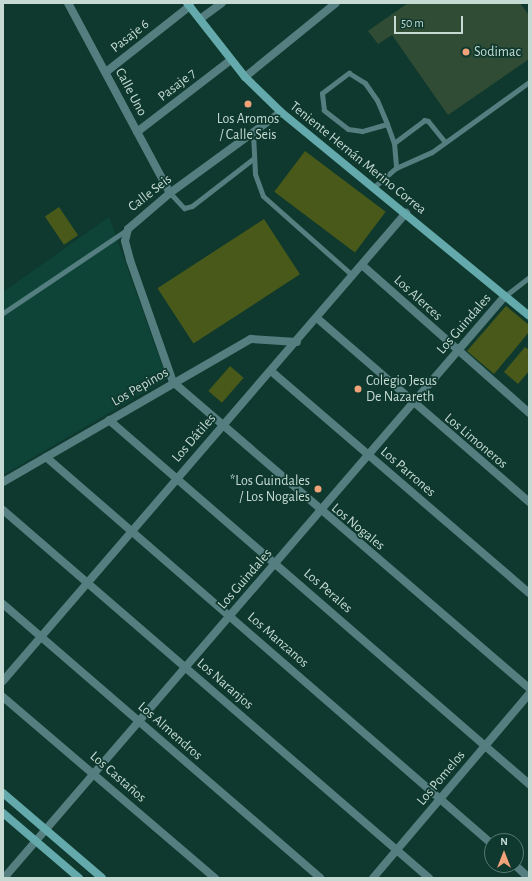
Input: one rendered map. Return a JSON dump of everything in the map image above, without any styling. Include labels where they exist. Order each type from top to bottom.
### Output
[{"type":"street","points":[[200,19],[222,3]]},
{"type":"street","points":[[245,77],[336,3]]},
{"type":"street","name":"Calle Uno","points":[[70,4],[170,193]]},
{"type":"street","name":"Teniente Hernán Merino Correa","points":[[188,5],[245,77],[281,112],[406,213],[529,316]]},
{"type":"street","name":"Pasaje 6","points":[[106,72],[188,5]]},
{"type":"street","name":"Pasaje 7","points":[[137,132],[232,60]]},
{"type":"street","name":"Calle Seis","points":[[173,382],[130,260],[125,241],[128,230],[170,193],[281,112]]},
{"type":"street","name":"Los Dátiles","points":[[3,681],[222,425],[318,319],[406,213]]},
{"type":"street","name":"Los Alerces","points":[[362,265],[457,352],[529,412]]},
{"type":"street","name":"Los Guindales","points":[[4,878],[505,296]]},
{"type":"street","name":"Los Limoneros","points":[[318,319],[412,404],[529,502]]},
{"type":"street","name":"Los Pepinos","points":[[3,482],[173,382],[251,339],[297,342]]},
{"type":"street","name":"Los Parrones","points":[[271,371],[529,593]]},
{"type":"street","name":"Los Nogales","points":[[173,382],[320,511],[529,688]]},
{"type":"street","name":"Los Perales","points":[[109,420],[486,744],[529,784]]},
{"type":"street","name":"Los Manzanos","points":[[46,457],[442,798],[484,837]]},
{"type":"street","name":"Los Naranjos","points":[[3,510],[398,849],[429,878]]},
{"type":"street","name":"Los Almendros","points":[[3,604],[320,878]]},
{"type":"street","name":"Los Pomelos","points":[[373,878],[529,694]]},
{"type":"street","name":"Los Castaños","points":[[3,697],[215,878]]},
{"type":"street","points":[[3,793],[102,878]]},
{"type":"street","points":[[3,813],[79,878]]},
{"type":"lane","points":[[387,124],[362,131],[348,129],[324,110],[322,94],[349,73],[355,74],[377,100],[387,124],[394,143],[396,168]]},
{"type":"lane","points":[[374,187],[396,168],[446,142],[529,82]]},
{"type":"lane","points":[[394,143],[424,120],[428,121],[446,142]]},
{"type":"lane","points":[[253,133],[256,181],[268,202],[354,276]]},
{"type":"lane","points":[[170,193],[184,208],[192,206],[254,158]]},
{"type":"lane","points":[[3,313],[128,230]]},
{"type":"lane","points":[[505,296],[529,278]]},
{"type":"shaded area","points":[[109,217],[167,379],[3,475],[3,292]]},
{"type":"green space","points":[[305,151],[386,212],[355,253],[274,192]]},
{"type":"green space","points":[[59,207],[78,235],[64,245],[45,217]]},
{"type":"green space","points":[[264,219],[300,274],[193,344],[157,288]]},
{"type":"green space","points":[[506,306],[529,325],[529,332],[494,374],[467,351]]},
{"type":"green space","points":[[525,347],[529,350],[529,371],[518,384],[504,372]]},
{"type":"green space","points":[[230,366],[244,378],[222,403],[208,391]]},
{"type":"building","name":"Sodimac","points":[[408,3],[520,3],[529,15],[529,59],[448,115],[392,35],[378,44],[368,31]]},
{"type":"place","name":"Sodimac","points":[[466,52]]},
{"type":"place","name":"Los Aromos / Calle Seis","points":[[248,104]]},
{"type":"place","name":"Colegio Jesus De Nazareth","points":[[358,389]]},
{"type":"place","name":"*Los Guindales / Los Nogales","points":[[318,489]]}]
